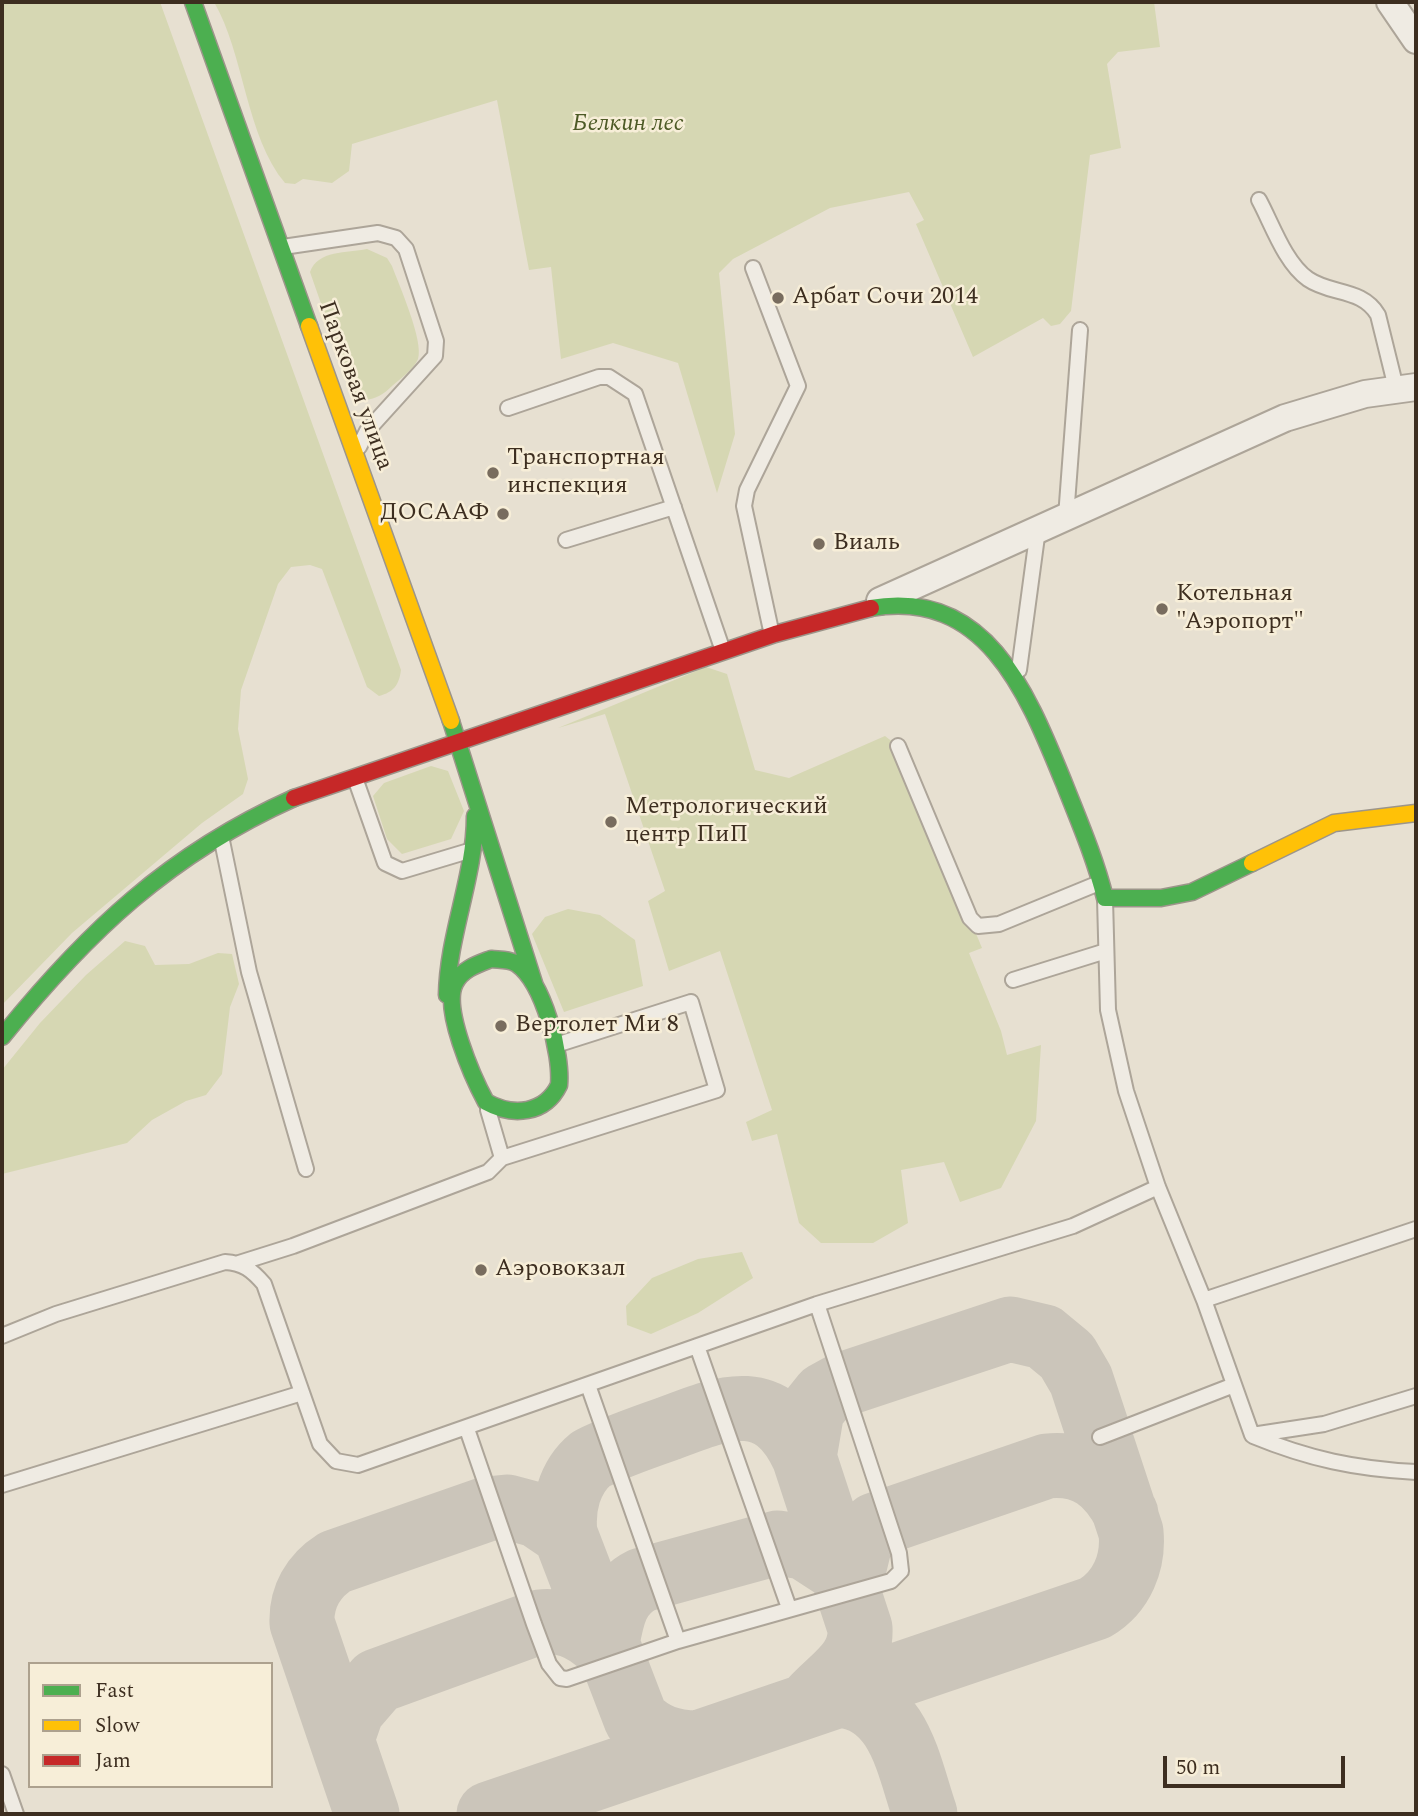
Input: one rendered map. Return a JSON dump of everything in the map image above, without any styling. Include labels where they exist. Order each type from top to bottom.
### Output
[{"type":"street","name":"Парковая улица","points":[[193,2],[472,786]]},
{"type":"street","points":[[1390,2],[1416,40]]},
{"type":"street","points":[[2,1037],[38,991],[119,911],[186,856],[221,834],[302,794],[773,636],[863,609],[1285,418],[1321,405],[1406,388]]},
{"type":"street","points":[[863,609],[902,605],[943,613],[966,626],[993,648],[1034,712],[1097,863],[1103,890],[1161,898],[1192,892],[1334,823],[1416,813]]},
{"type":"street","points":[[472,786],[560,1067],[559,1084],[552,1098],[528,1111],[509,1114],[486,1102],[449,1005],[447,991],[474,849],[476,828],[472,786]]},
{"type":"street","points":[[449,1005],[456,980],[462,973],[472,965],[491,959],[518,964],[535,986]]},
{"type":"lane","points":[[1259,200],[1295,267],[1305,277],[1318,285],[1363,298],[1372,304],[1406,388]]},
{"type":"lane","points":[[281,248],[378,233],[396,238],[406,249],[436,341],[435,356],[367,430],[355,458]]},
{"type":"lane","points":[[753,268],[798,386],[747,490],[744,506],[773,636]]},
{"type":"lane","points":[[1066,517],[1080,330]]},
{"type":"lane","points":[[508,408],[599,377],[609,377],[635,394],[723,653]]},
{"type":"lane","points":[[566,540],[674,507]]},
{"type":"lane","points":[[1017,682],[1038,529]]},
{"type":"lane","points":[[898,746],[971,918],[978,926],[999,925],[1103,890],[1111,1029],[1126,1091],[1158,1186],[1205,1300],[1252,1435],[1297,1454],[1363,1469],[1416,1472]]},
{"type":"lane","points":[[354,776],[385,863],[402,871],[474,849]]},
{"type":"lane","points":[[221,834],[249,972],[306,1169]]},
{"type":"lane","points":[[1013,980],[1106,951]]},
{"type":"lane","points":[[2,1336],[55,1314],[225,1262],[239,1263],[293,1246],[482,1174],[502,1158],[717,1090],[691,1002],[555,1045]]},
{"type":"lane","points":[[486,1102],[502,1158]]},
{"type":"lane","points":[[239,1263],[255,1273],[264,1284],[320,1444],[326,1454],[345,1465],[374,1462],[817,1304],[1073,1226],[1158,1186]]},
{"type":"lane","points":[[1205,1300],[1416,1229]]},
{"type":"lane","points":[[467,1429],[554,1672],[560,1678],[567,1679],[678,1641],[891,1581],[901,1571],[900,1553],[817,1304]]},
{"type":"lane","points":[[697,1346],[789,1608]]},
{"type":"lane","points":[[588,1385],[678,1641]]},
{"type":"lane","points":[[1100,1437],[1234,1385]]},
{"type":"lane","points":[[2,1485],[302,1393]]},
{"type":"lane","points":[[1252,1435],[1324,1424],[1416,1396]]},
{"type":"lane","points":[[2,1774],[16,1814]]},
{"type":"green space","points":[[2,2],[160,2],[401,670],[397,684],[388,692],[379,696],[367,687],[322,569],[310,565],[291,567],[278,584],[241,690],[238,729],[248,779],[243,794],[202,823],[72,933],[2,1005]]},
{"type":"green space","name":"Белкин лес","points":[[214,2],[1154,2],[1160,47],[1118,52],[1107,64],[1121,148],[1090,155],[1071,311],[1060,324],[1051,326],[1043,318],[973,357],[916,224],[924,220],[909,192],[830,208],[733,259],[719,273],[735,434],[717,493],[678,363],[613,343],[561,359],[551,267],[529,270],[497,100],[352,144],[349,171],[332,183],[303,179],[295,184],[285,183],[262,142],[232,45]]},
{"type":"green space","points":[[367,249],[387,258],[392,266],[410,313],[419,351],[416,363],[407,374],[384,393],[365,400],[354,398],[310,272],[319,260],[326,256]]},
{"type":"green space","points":[[706,667],[727,674],[755,770],[789,778],[885,736],[898,746],[982,948],[969,953],[1001,1031],[1007,1055],[1041,1045],[1036,1121],[1001,1188],[960,1202],[944,1162],[901,1170],[908,1223],[873,1243],[821,1243],[799,1223],[777,1134],[752,1141],[746,1122],[772,1110],[720,951],[669,971],[648,901],[665,891],[605,714],[558,728]]},
{"type":"green space","points":[[431,766],[448,771],[464,811],[451,839],[402,854],[387,839],[373,796],[384,783]]},
{"type":"green space","points":[[568,909],[600,915],[635,940],[643,986],[564,1012],[532,934],[545,917]]},
{"type":"green space","points":[[125,941],[145,946],[155,965],[189,964],[218,953],[232,954],[239,984],[230,1007],[222,1074],[206,1095],[186,1101],[152,1120],[127,1143],[2,1174],[2,1070],[40,1023],[86,975]]},
{"type":"green space","points":[[742,1252],[753,1278],[698,1313],[651,1334],[627,1325],[626,1306],[652,1278],[698,1259]]},
{"type":"taxiway","points":[[808,1705],[850,1662],[856,1652],[860,1628],[804,1457],[812,1410],[824,1395],[844,1384],[1010,1329],[1044,1337],[1067,1356],[1081,1380],[1131,1532],[1128,1565],[1119,1585],[1095,1608],[839,1695]]},
{"type":"taxiway","points":[[565,1534],[566,1503],[572,1484],[583,1466],[591,1459],[708,1414],[745,1408],[762,1412],[777,1420],[791,1435],[804,1457]]},
{"type":"taxiway","points":[[848,1593],[860,1543],[875,1525],[1047,1466],[1073,1467],[1095,1476],[1112,1492],[1126,1514]]},
{"type":"taxiway","points":[[367,1814],[302,1623],[306,1596],[320,1574],[335,1562],[487,1509],[507,1507],[537,1515],[565,1534],[636,1719],[663,1737],[696,1743]]},
{"type":"taxiway","points":[[607,1643],[617,1606],[626,1592],[642,1580],[777,1543],[804,1547],[841,1571]]},
{"type":"taxiway","points":[[342,1739],[352,1710],[377,1681],[539,1622],[560,1623],[578,1628],[610,1653]]},
{"type":"taxiway","points":[[489,1814],[839,1695],[860,1700],[876,1709],[889,1722],[906,1756],[925,1814]]},
{"type":"traffic: fast","points":[[193,2],[309,326]]},
{"type":"traffic: fast","points":[[871,608],[911,606],[945,615],[974,631],[998,655],[1018,684],[1050,749],[1086,840],[1105,898],[1161,898],[1192,892],[1252,863]]},
{"type":"traffic: fast","points":[[451,721],[535,986]]},
{"type":"traffic: fast","points":[[2,1037],[66,963],[133,899],[208,844],[294,798]]},
{"type":"traffic: fast","points":[[447,995],[448,972],[471,861],[475,816]]},
{"type":"traffic: fast","points":[[491,959],[514,962],[527,973],[543,1003],[554,1039],[558,1056],[559,1085],[545,1102],[527,1110],[507,1110],[486,1102],[467,1060],[456,1025],[452,994],[455,983],[466,971],[491,959]]},
{"type":"traffic: slow","points":[[309,326],[451,721]]},
{"type":"traffic: slow","points":[[1252,863],[1334,823],[1416,813]]},
{"type":"traffic: jam","points":[[294,798],[775,634],[871,608]]},
{"type":"place","name":"Арбат Сочи 2014","points":[[778,298]]},
{"type":"place","name":"Транспортная инспекция","points":[[493,473]]},
{"type":"place","name":"ДОСААФ","points":[[503,514]]},
{"type":"place","name":"Виаль","points":[[819,544]]},
{"type":"place","name":"Котельная \"Аэропорт\"","points":[[1162,609]]},
{"type":"place","name":"Метрологический центр ПиП","points":[[611,822]]},
{"type":"place","name":"Вертолет Ми 8","points":[[501,1026]]},
{"type":"place","name":"Аэровокзал","points":[[481,1270]]}]
